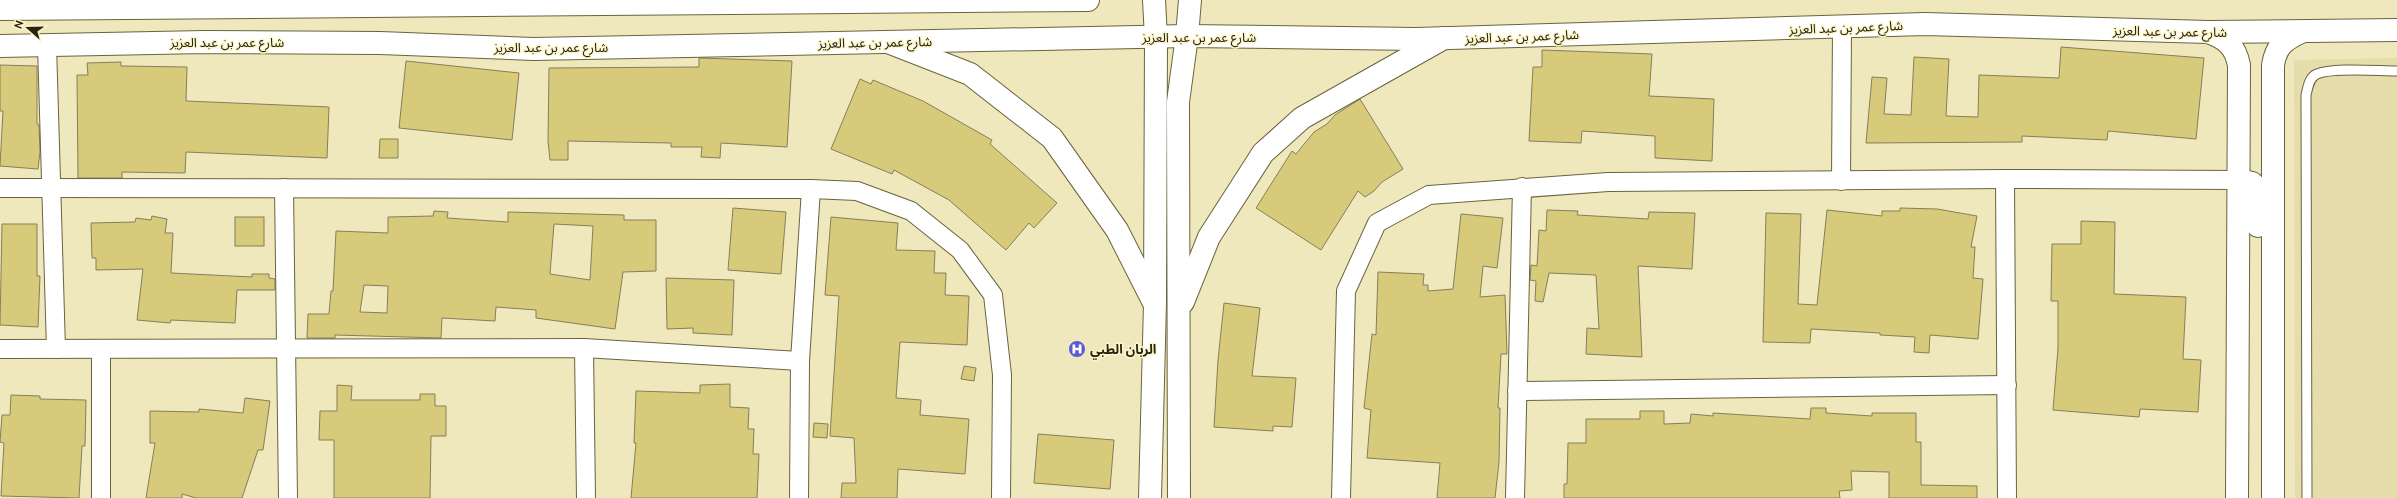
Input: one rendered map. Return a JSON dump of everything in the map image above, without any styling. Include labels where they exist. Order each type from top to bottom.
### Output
[{"type":"main road","points":[[0,9],[367,3],[1088,0]]},
{"type":"main road","points":[[1150,498],[1155,303],[1156,38],[1154,0]]},
{"type":"main road","points":[[1179,498],[1178,102],[1188,36],[1190,0]]},
{"type":"main road","name":"شارع عمر بن عبد العزيز","points":[[0,46],[205,42],[380,43],[533,48],[1156,38],[1188,36],[1444,38],[1925,24],[2208,32],[2397,30]]},
{"type":"main road","points":[[2208,32],[2222,37],[2236,52],[2239,65],[2237,498]]},
{"type":"main road","points":[[2273,498],[2273,65],[2279,46],[2287,38],[2301,32]]},
{"type":"main road","points":[[1178,313],[1209,237],[1263,153],[1302,118],[1444,38]]},
{"type":"main road","points":[[888,42],[970,74],[1052,138],[1117,230],[1155,303]]},
{"type":"main road","points":[[2238,180],[2252,183],[2258,193],[2258,251],[2273,313]]},
{"type":"street","points":[[1841,181],[1842,27]]},
{"type":"street","points":[[47,45],[56,349]]},
{"type":"street","points":[[2005,179],[2007,498]]},
{"type":"street","points":[[1341,498],[1346,291],[1377,223],[1429,195],[1522,187],[1608,182],[2005,179],[2238,180]]},
{"type":"street","points":[[1515,498],[1522,187]]},
{"type":"street","points":[[0,188],[811,189],[857,191],[911,211],[960,250],[993,295],[1002,375],[1001,498]]},
{"type":"street","points":[[284,188],[288,498]]},
{"type":"street","points":[[799,498],[800,361],[811,189]]},
{"type":"street","points":[[0,349],[584,348],[800,361]]},
{"type":"street","points":[[584,348],[586,498]]},
{"type":"street","points":[[101,349],[101,498]]},
{"type":"street","points":[[1517,391],[2007,385]]},
{"type":"lane","points":[[2307,498],[2306,94],[2309,80],[2316,74],[2328,71],[2397,71]]},
{"type":"shaded area","points":[[2397,58],[2397,498],[2295,498],[2294,60]]},
{"type":"building","points":[[2061,47],[2204,58],[2196,139],[2108,131],[2107,140],[2022,136],[2022,142],[1866,143],[1872,77],[1887,78],[1884,114],[1911,115],[1914,57],[1949,59],[1946,116],[1978,117],[1979,75],[2059,78]]},
{"type":"building","points":[[1542,50],[1652,54],[1649,96],[1714,99],[1712,161],[1655,158],[1655,136],[1582,131],[1581,143],[1529,141],[1533,67],[1542,67]]},
{"type":"building","points":[[699,58],[792,61],[787,147],[721,143],[720,158],[701,157],[702,147],[671,147],[671,143],[568,141],[568,160],[550,160],[548,141],[549,68],[699,67]]},
{"type":"building","points":[[406,61],[519,73],[512,140],[399,128]]},
{"type":"building","points":[[121,62],[121,66],[187,67],[186,101],[329,107],[327,158],[186,152],[185,173],[122,172],[122,178],[78,178],[77,75],[88,75],[87,63]]},
{"type":"building","points":[[0,65],[37,66],[37,124],[39,125],[40,152],[38,169],[0,166],[3,111],[0,111]]},
{"type":"building","points":[[860,79],[871,84],[873,80],[923,101],[992,140],[990,144],[1057,203],[1034,228],[1029,223],[1006,250],[949,200],[894,170],[892,174],[831,149]]},
{"type":"building","points":[[1360,99],[1403,169],[1382,182],[1374,191],[1365,197],[1358,191],[1321,250],[1256,208],[1292,151],[1296,154],[1314,132],[1327,124],[1335,115]]},
{"type":"building","points":[[380,139],[398,139],[398,158],[379,158]]},
{"type":"building","points":[[733,208],[786,212],[781,274],[728,270]]},
{"type":"building","points":[[1900,208],[1937,209],[1977,216],[1971,247],[1975,247],[1973,278],[1983,279],[1978,339],[1930,335],[1929,353],[1914,352],[1915,337],[1880,335],[1880,333],[1811,329],[1810,343],[1763,342],[1766,213],[1801,214],[1798,304],[1817,305],[1827,210],[1882,216],[1882,211],[1900,211]]},
{"type":"building","points":[[1547,210],[1578,211],[1577,215],[1648,219],[1649,212],[1695,213],[1692,269],[1638,266],[1642,357],[1586,354],[1587,328],[1599,329],[1596,275],[1549,273],[1543,302],[1535,301],[1536,281],[1530,280],[1531,265],[1537,266],[1539,230],[1546,231]]},
{"type":"building","points":[[434,211],[448,212],[447,218],[508,222],[508,212],[624,215],[624,220],[656,220],[656,271],[623,272],[615,329],[536,318],[536,310],[496,307],[495,321],[442,318],[441,338],[335,335],[335,338],[307,338],[308,314],[329,314],[331,291],[333,291],[336,231],[388,233],[388,217],[433,216]],"holes":[[[554,224],[593,226],[590,280],[550,274]],[[364,285],[388,286],[387,313],[360,312]]]},
{"type":"building","points":[[1461,214],[1503,218],[1497,268],[1483,266],[1480,297],[1505,295],[1507,354],[1501,354],[1498,408],[1500,408],[1499,462],[1495,498],[1437,498],[1440,463],[1367,458],[1371,410],[1364,408],[1372,334],[1376,335],[1378,272],[1424,274],[1423,285],[1428,285],[1428,291],[1453,289]]},
{"type":"building","points":[[152,216],[167,219],[165,233],[173,233],[171,273],[252,277],[252,274],[269,274],[269,278],[275,279],[275,290],[237,290],[235,323],[171,320],[170,323],[137,320],[143,269],[96,270],[96,258],[92,258],[91,223],[135,222],[136,218],[151,220]]},
{"type":"building","points":[[235,217],[264,217],[264,246],[235,246]]},
{"type":"building","points":[[831,217],[898,223],[896,250],[935,251],[934,273],[946,273],[945,295],[969,296],[967,345],[900,342],[896,398],[921,400],[920,415],[969,419],[965,474],[898,469],[897,498],[841,498],[842,483],[856,483],[854,438],[830,436],[839,296],[825,295]]},
{"type":"building","points":[[2081,221],[2115,222],[2114,294],[2186,297],[2183,359],[2201,360],[2198,412],[2140,409],[2139,417],[2053,410],[2058,348],[2058,301],[2051,301],[2052,244],[2081,244]]},
{"type":"building","points":[[2,224],[37,224],[37,276],[40,276],[38,327],[0,325]]},
{"type":"building","points":[[666,278],[734,280],[732,335],[693,333],[693,328],[667,329]]},
{"type":"building","points":[[1224,303],[1260,308],[1252,376],[1296,378],[1292,427],[1273,426],[1273,431],[1214,427],[1218,360]]},
{"type":"building","points":[[964,366],[976,368],[974,381],[961,379]]},
{"type":"building","points":[[730,384],[730,407],[749,408],[748,429],[754,429],[753,454],[759,454],[757,498],[631,498],[636,443],[634,443],[636,391],[700,393],[700,385]]},
{"type":"building","points":[[337,385],[352,386],[351,400],[420,400],[420,394],[435,394],[435,406],[446,406],[446,436],[431,436],[430,498],[334,498],[334,440],[319,440],[320,411],[337,411]]},
{"type":"building","points":[[11,395],[40,396],[40,399],[86,400],[85,446],[82,446],[79,498],[1,496],[4,443],[0,442],[2,415],[10,415]]},
{"type":"building","points":[[245,398],[270,401],[263,450],[258,450],[242,498],[196,498],[182,494],[182,498],[146,498],[155,443],[150,443],[150,411],[199,412],[199,409],[243,413]]},
{"type":"building","points":[[1811,408],[1826,408],[1826,413],[1872,416],[1872,413],[1916,413],[1916,442],[1921,442],[1921,485],[1977,486],[1977,498],[1889,498],[1889,472],[1851,471],[1852,490],[1839,491],[1840,498],[1564,498],[1564,484],[1567,484],[1568,443],[1586,443],[1586,419],[1640,419],[1640,411],[1664,411],[1664,424],[1690,423],[1691,414],[1713,416],[1713,413],[1810,419]]},
{"type":"building","points":[[814,423],[828,424],[827,438],[813,437]]},
{"type":"building","points":[[1038,434],[1114,440],[1110,489],[1034,483]]},
{"type":"place","name":"الربان الطبي","points":[[1077,349]]}]
